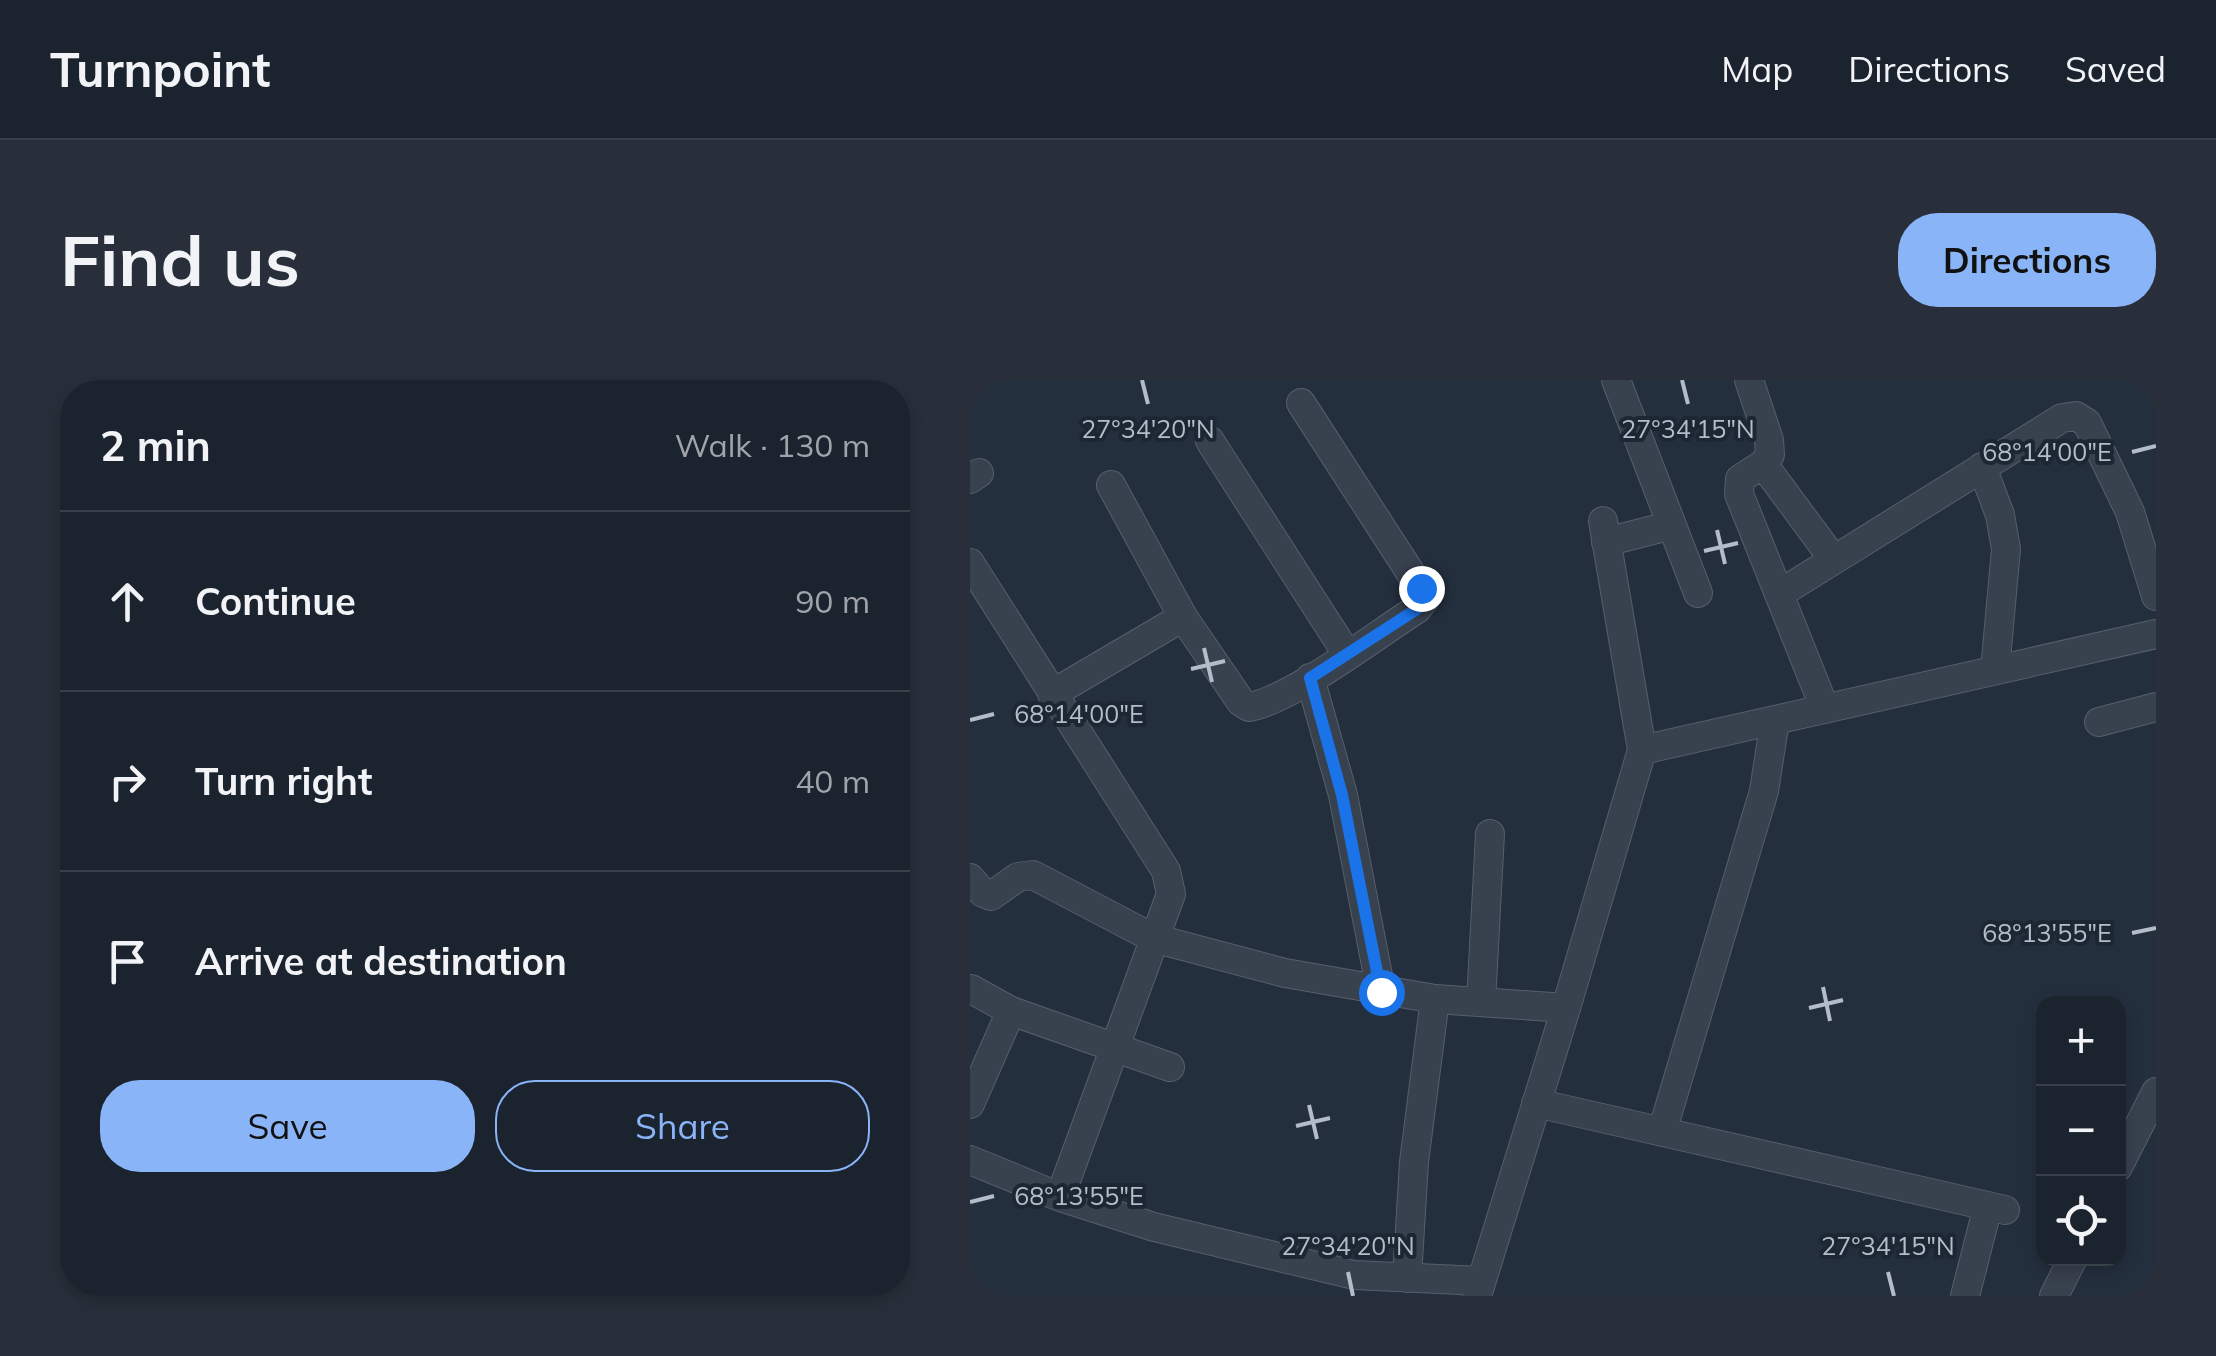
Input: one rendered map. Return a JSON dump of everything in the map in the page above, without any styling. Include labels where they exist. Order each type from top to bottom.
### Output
[{"type":"street","points":[[1616,380],[1698,593]]},
{"type":"street","points":[[1749,380],[1769,440],[1770,455],[1740,479],[1739,494],[1825,709]]},
{"type":"street","points":[[1111,486],[1183,616],[1240,702],[1249,707],[1260,705],[1310,678],[1417,609],[1424,600],[1421,588],[1302,403]]},
{"type":"street","points":[[1779,594],[2062,418],[2076,416],[2088,423],[2130,512],[2156,596]]},
{"type":"street","points":[[1210,441],[1347,654]]},
{"type":"street","points":[[1763,464],[1834,560]]},
{"type":"street","points":[[1982,467],[2000,514],[2006,549],[1996,670]]},
{"type":"street","points":[[970,1160],[1060,1197],[1350,1286],[1407,1278],[1479,1289],[1642,750],[1604,531],[1672,524]]},
{"type":"street","points":[[970,564],[1166,871],[1171,894],[1060,1197]]},
{"type":"street","points":[[1052,694],[1183,616]]},
{"type":"street","points":[[1642,750],[2156,634]]},
{"type":"street","points":[[1310,678],[1342,795],[1381,992]]},
{"type":"street","points":[[2099,722],[2156,707]]},
{"type":"street","points":[[1662,1132],[1764,792],[1775,720]]},
{"type":"street","points":[[1480,1002],[1490,834]]},
{"type":"street","points":[[970,878],[991,896],[1018,877],[1033,875],[1153,938],[1285,973],[1435,999],[1566,1008]]},
{"type":"street","points":[[971,989],[1010,1011],[1170,1067]]},
{"type":"street","points":[[1407,1278],[1414,1162],[1435,999]]},
{"type":"street","points":[[970,1104],[1010,1011]]},
{"type":"street","points":[[2126,1151],[2156,1092]]},
{"type":"street","points":[[1536,1103],[1997,1208],[1965,1296]]},
{"type":"street","points":[[2054,1296],[2068,1266]]},
{"type":"route","points":[[1381,992],[1342,795],[1310,678],[1417,609],[1424,600],[1421,588]]}]
